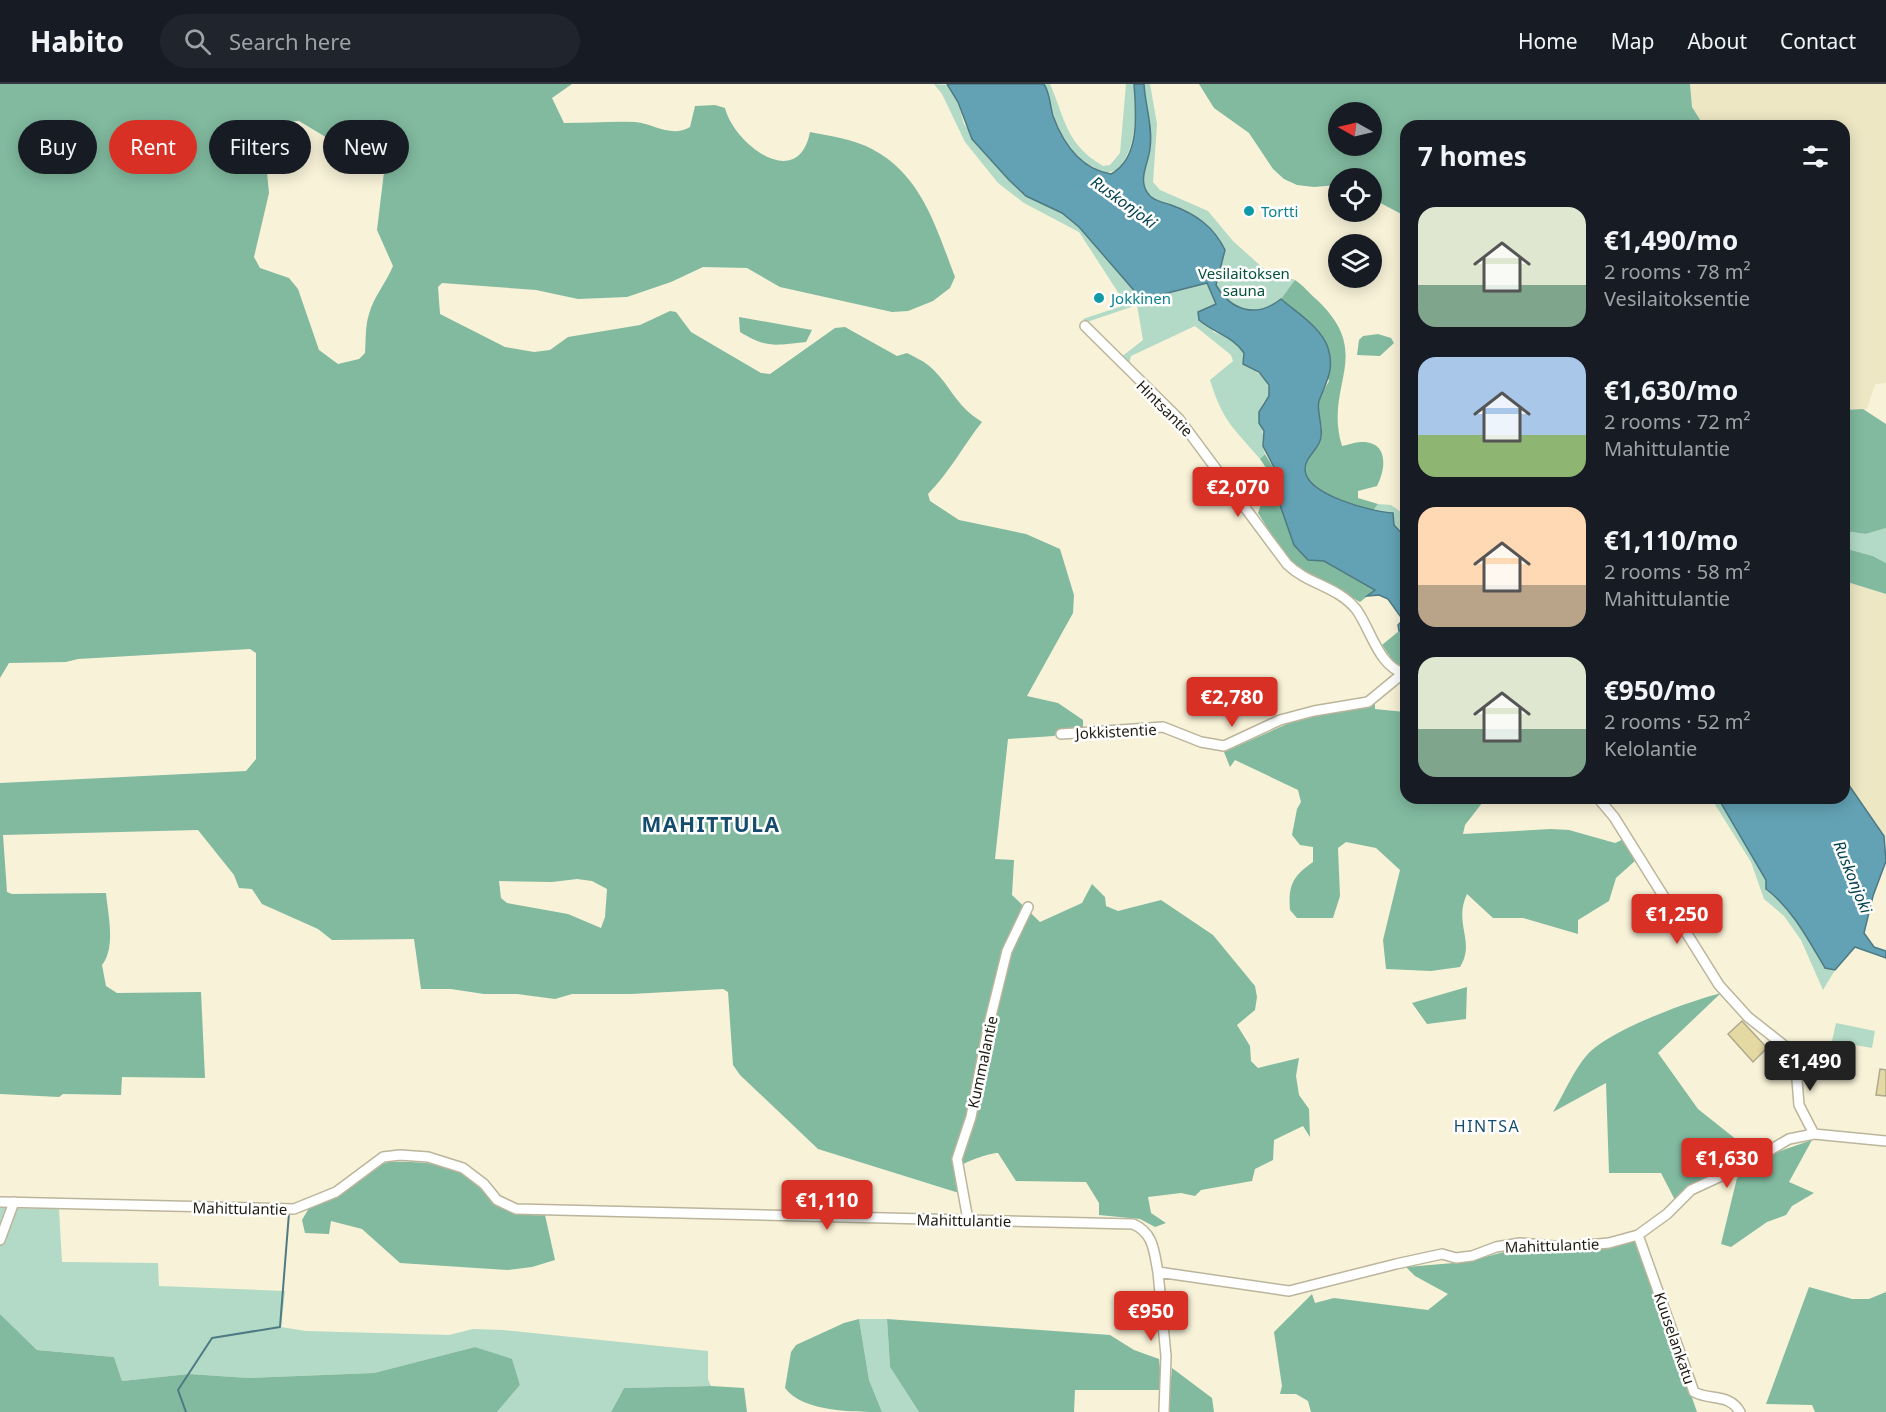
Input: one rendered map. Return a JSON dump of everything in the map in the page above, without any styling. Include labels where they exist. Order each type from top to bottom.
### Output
[{"type":"street","name":"Hintsantie","points":[[1085,326],[1179,419],[1287,564],[1296,573],[1346,598],[1358,612],[1382,656],[1400,671]]},
{"type":"street","name":"Jokkistentie","points":[[1061,734],[1163,727],[1201,742],[1224,746],[1280,720],[1314,711],[1368,702],[1400,677]]},
{"type":"street","points":[[1603,804],[1614,817],[1719,985],[1748,1017],[1795,1054],[1799,1105],[1814,1134]]},
{"type":"street","name":"Kummalantie","points":[[968,1220],[957,1159],[971,1117],[988,1028],[1007,951],[1028,907]]},
{"type":"street","name":"Mahittulantie","points":[[0,1202],[294,1209],[336,1192],[383,1157],[400,1155],[428,1157],[463,1168],[484,1184],[497,1200],[516,1209],[1133,1224],[1144,1228],[1151,1239],[1158,1272],[1289,1291],[1443,1254],[1464,1257],[1520,1243],[1584,1247],[1638,1235],[1667,1214],[1691,1190],[1747,1164],[1789,1139],[1814,1134],[1886,1141]]},
{"type":"street","points":[[0,1240],[14,1202]]},
{"type":"street","name":"Kuuselankatu","points":[[1638,1235],[1694,1392],[1701,1396],[1725,1398],[1735,1404],[1740,1412]]},
{"type":"street","points":[[1158,1272],[1166,1356],[1164,1412]]},
{"type":"shaded area","points":[[1690,84],[1886,84],[1886,383],[1875,384],[1867,409],[1850,410],[1850,120],[1700,120],[1692,107]]},
{"type":"shaded area","points":[[1850,583],[1886,594],[1886,845],[1884,835],[1850,787]]},
{"type":"green space","points":[[0,84],[572,84],[552,98],[564,123],[635,122],[676,131],[690,127],[695,106],[715,105],[725,108],[740,136],[766,156],[780,161],[793,159],[803,150],[810,132],[857,143],[889,160],[903,173],[915,188],[934,222],[955,277],[950,288],[933,301],[908,311],[892,312],[780,287],[747,268],[703,267],[671,282],[627,297],[578,299],[536,290],[442,283],[438,287],[440,314],[505,347],[534,352],[550,350],[568,337],[640,325],[670,311],[676,312],[691,332],[761,373],[770,374],[835,328],[845,327],[897,356],[907,353],[926,363],[936,372],[958,401],[982,422],[943,477],[928,494],[930,501],[959,520],[1026,534],[1060,549],[1074,595],[1073,613],[1027,696],[1058,703],[1083,720],[1083,729],[1060,731],[1054,736],[1008,739],[995,859],[1014,860],[1012,895],[1040,922],[1082,903],[1092,884],[1105,897],[1106,906],[1118,911],[1161,900],[1213,935],[1255,986],[1257,997],[1255,1010],[1237,1025],[1250,1046],[1251,1061],[1258,1068],[1299,1058],[1296,1076],[1299,1095],[1309,1109],[1310,1137],[1303,1126],[1274,1140],[1273,1160],[1255,1169],[1252,1181],[1201,1190],[1195,1196],[1181,1193],[1148,1197],[1151,1213],[1166,1223],[1155,1227],[1140,1219],[1099,1215],[1099,1203],[1086,1182],[1016,1181],[998,1153],[980,1157],[962,1165],[959,1193],[818,1149],[740,1075],[733,1065],[728,992],[723,989],[631,994],[572,994],[555,999],[517,994],[484,994],[451,989],[421,989],[414,939],[332,940],[318,929],[262,904],[252,889],[239,888],[234,875],[198,830],[3,835],[7,892],[12,894],[106,893],[110,940],[102,965],[106,986],[117,993],[201,992],[205,1078],[122,1077],[121,1095],[63,1094],[59,1097],[0,1094],[0,783],[246,771],[256,759],[256,653],[250,649],[78,659],[66,662],[9,663],[0,678]],"holes":[[[209,120],[311,120],[311,128],[323,135],[323,120],[409,120],[409,174],[384,174],[377,230],[393,266],[369,314],[365,353],[359,359],[338,364],[319,350],[298,289],[289,278],[260,268],[254,257],[269,193],[267,174],[209,174]],[[577,879],[592,881],[607,889],[605,917],[601,928],[568,914],[507,903],[501,898],[499,881],[552,882]]]},
{"type":"green space","points":[[934,84],[949,85],[958,102],[964,124],[1009,180],[1026,196],[1062,213],[1079,227],[1138,295],[1148,298],[1207,282],[1216,304],[1213,332],[1228,337],[1245,353],[1243,364],[1257,373],[1268,385],[1269,396],[1263,403],[1259,423],[1265,454],[1260,459],[1224,415],[1210,380],[1233,361],[1231,355],[1195,326],[1131,356],[1129,364],[1120,358],[1143,340],[1137,305],[1087,322],[1083,319],[1122,306],[1123,300],[1079,232],[1024,203],[998,183],[965,142],[942,94]]},
{"type":"green space","points":[[1044,84],[1050,84],[1074,140],[1091,158],[1103,166],[1110,165],[1120,153],[1126,84],[1134,84],[1135,118],[1132,140],[1125,160],[1118,170],[1105,173],[1080,160],[1068,148],[1053,115]]},
{"type":"green space","name":"Vesilaitoksen sauna","points":[[1144,84],[1150,84],[1157,124],[1153,182],[1160,190],[1208,211],[1233,241],[1263,268],[1295,280],[1284,296],[1273,306],[1261,311],[1246,310],[1226,297],[1216,285],[1225,250],[1185,214],[1172,205],[1153,198],[1145,188],[1144,177],[1150,148],[1150,132]]},
{"type":"green space","points":[[1199,84],[1690,84],[1692,107],[1700,120],[1400,120],[1400,213],[1382,204],[1382,168],[1328,168],[1328,186],[1314,187],[1297,185],[1284,179],[1273,169],[1249,133],[1214,108]]},
{"type":"green space","points":[[1295,280],[1334,319],[1343,337],[1346,354],[1338,405],[1338,424],[1342,446],[1359,442],[1370,443],[1377,446],[1383,457],[1382,472],[1377,486],[1358,491],[1358,498],[1378,504],[1372,512],[1328,495],[1310,481],[1305,473],[1307,460],[1321,439],[1318,402],[1329,381],[1309,322],[1281,299]]},
{"type":"green space","points":[[739,317],[812,330],[806,342],[779,345],[765,343],[740,332]]},
{"type":"green space","points":[[1378,334],[1391,338],[1394,343],[1380,356],[1357,355],[1359,340],[1363,336]]},
{"type":"green space","points":[[1863,409],[1886,424],[1886,528],[1866,534],[1850,532],[1850,410]]},
{"type":"green space","points":[[1265,454],[1280,479],[1281,505],[1308,560],[1324,561],[1375,590],[1360,602],[1297,567],[1283,553],[1258,513],[1271,475],[1260,459]]},
{"type":"green space","points":[[1378,504],[1391,505],[1400,511],[1400,532],[1393,525],[1372,512]]},
{"type":"green space","points":[[1886,528],[1886,563],[1873,556],[1850,550],[1850,532],[1866,534]]},
{"type":"green space","points":[[1850,550],[1873,556],[1886,563],[1886,594],[1850,583]]},
{"type":"green space","points":[[1399,631],[1400,665],[1394,662],[1382,645]]},
{"type":"green space","points":[[1375,703],[1375,709],[1400,712],[1400,804],[1481,804],[1465,825],[1463,834],[1569,830],[1615,843],[1624,839],[1636,860],[1616,878],[1609,901],[1578,920],[1578,934],[1523,918],[1493,918],[1467,894],[1462,914],[1466,949],[1460,967],[1431,971],[1386,969],[1383,940],[1400,870],[1376,848],[1346,842],[1338,848],[1340,896],[1333,918],[1297,918],[1290,910],[1291,888],[1296,877],[1313,862],[1313,847],[1300,845],[1292,835],[1297,809],[1301,802],[1298,790],[1235,760],[1230,767],[1224,752],[1303,717]]},
{"type":"green space","points":[[1715,804],[1722,804],[1766,880],[1766,890],[1792,915],[1825,968],[1835,970],[1823,990],[1801,940],[1784,916],[1764,899],[1751,862]]},
{"type":"green space","points":[[1467,987],[1466,1019],[1427,1024],[1412,1003]]},
{"type":"green space","points":[[1721,993],[1658,1053],[1698,1109],[1752,1152],[1734,1167],[1676,1202],[1661,1173],[1609,1173],[1606,1083],[1553,1112],[1577,1068],[1587,1055],[1612,1036],[1650,1018]]},
{"type":"green space","points":[[1836,1023],[1875,1031],[1872,1048],[1832,1041]]},
{"type":"green space","points":[[1812,1140],[1789,1182],[1814,1193],[1792,1206],[1786,1215],[1767,1222],[1731,1247],[1721,1244],[1737,1178],[1777,1152]]},
{"type":"green space","points":[[388,1162],[420,1162],[451,1168],[473,1179],[502,1208],[515,1213],[545,1215],[555,1260],[532,1267],[507,1270],[400,1263],[362,1229],[331,1221],[329,1234],[305,1233],[302,1220],[309,1208],[340,1194],[376,1166]]},
{"type":"green space","points":[[0,1208],[59,1209],[62,1262],[158,1263],[159,1286],[285,1291],[281,1327],[306,1331],[449,1335],[473,1329],[503,1330],[708,1351],[708,1379],[711,1386],[624,1388],[611,1412],[497,1412],[520,1385],[512,1360],[475,1347],[374,1373],[249,1378],[189,1374],[122,1381],[114,1357],[37,1350],[0,1314]]},
{"type":"green space","points":[[1636,1237],[1697,1412],[1311,1412],[1308,1401],[1296,1394],[1280,1394],[1282,1386],[1274,1332],[1312,1294],[1315,1303],[1334,1298],[1428,1310],[1448,1294],[1415,1276],[1406,1267],[1466,1262],[1527,1246],[1563,1251],[1616,1247]]},
{"type":"green space","points":[[1809,1287],[1852,1299],[1869,1299],[1886,1292],[1886,1412],[1815,1412],[1812,1405],[1766,1404]]},
{"type":"green space","points":[[0,1314],[37,1350],[114,1357],[122,1381],[189,1374],[249,1378],[374,1373],[475,1347],[512,1359],[520,1385],[497,1412],[0,1412]]},
{"type":"green space","points":[[859,1319],[887,1319],[890,1367],[919,1412],[882,1412],[869,1380]]},
{"type":"green space","points":[[859,1319],[869,1380],[882,1412],[830,1409],[804,1402],[793,1396],[785,1388],[791,1352],[796,1345],[844,1323]]},
{"type":"green space","points":[[887,1319],[1110,1335],[1134,1350],[1159,1359],[1162,1390],[1075,1390],[1074,1412],[919,1412],[890,1367]]},
{"type":"green space","points":[[1172,1368],[1212,1398],[1214,1412],[1168,1412]]},
{"type":"green space","points":[[711,1386],[744,1388],[747,1412],[611,1412],[624,1388]]},
{"type":"water","name":"Ruskonjoki","points":[[947,84],[1044,84],[1049,95],[1053,116],[1068,145],[1090,167],[1111,174],[1121,167],[1128,157],[1136,121],[1134,84],[1144,84],[1151,140],[1144,176],[1145,187],[1149,195],[1196,217],[1210,228],[1221,242],[1225,250],[1216,285],[1230,301],[1237,306],[1254,310],[1263,309],[1281,299],[1308,321],[1325,341],[1331,362],[1329,375],[1318,405],[1321,437],[1307,460],[1305,469],[1308,478],[1316,487],[1328,494],[1356,505],[1393,513],[1394,525],[1400,532],[1400,616],[1388,599],[1379,595],[1367,596],[1375,590],[1324,561],[1308,560],[1294,545],[1280,505],[1280,479],[1263,446],[1264,431],[1259,423],[1259,412],[1269,396],[1269,385],[1259,372],[1243,364],[1244,353],[1240,347],[1199,320],[1198,312],[1216,304],[1207,283],[1148,298],[1138,295],[1079,227],[1062,213],[1026,196],[1009,180],[972,139],[958,102]]},
{"type":"water","name":"Ruskonjoki","points":[[1850,787],[1884,836],[1886,861],[1873,896],[1864,933],[1874,947],[1886,951],[1886,958],[1855,947],[1835,970],[1825,968],[1792,915],[1766,889],[1766,880],[1722,804],[1850,804]]},
{"type":"building","points":[[1742,1021],[1767,1048],[1753,1062],[1728,1034]]},
{"type":"building","points":[[1880,1069],[1886,1070],[1886,1096],[1876,1095]]},
{"type":"waterway","points":[[186,1412],[178,1390],[212,1338],[280,1327],[289,1213]]},
{"type":"place","name":"Tortti","points":[[1249,211]]},
{"type":"place","name":"Jokkinen","points":[[1099,298]]},
{"type":"district","name":"MAHITTULA","points":[[711,824]]},
{"type":"district","name":"HINTSA","points":[[1487,1126]]}]
